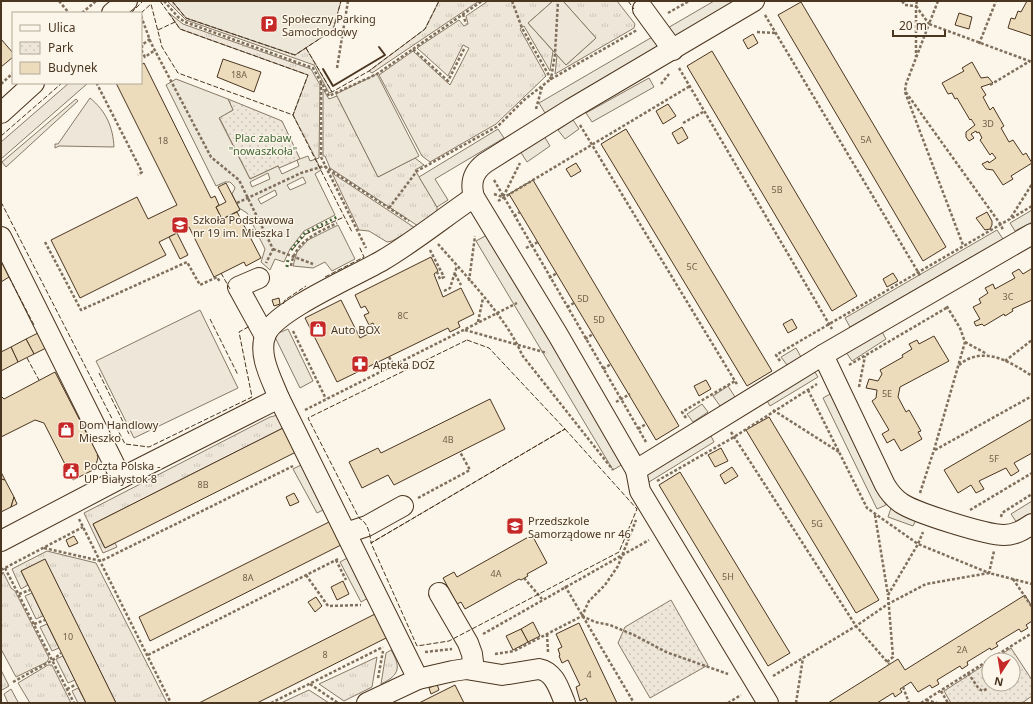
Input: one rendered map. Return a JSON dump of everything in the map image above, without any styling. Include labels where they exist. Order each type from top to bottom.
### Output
[{"type":"lane","points":[[113,12],[127,1]]},
{"type":"lane","points":[[759,7],[672,51],[571,109],[478,168],[473,177],[471,187],[478,204],[636,470],[640,492],[768,703]]},
{"type":"lane","points":[[648,15],[672,51]]},
{"type":"lane","points":[[1,113],[33,84]]},
{"type":"lane","points":[[265,336],[270,327],[285,313],[374,265],[426,233],[478,204]]},
{"type":"lane","points":[[636,470],[789,375],[1032,234]]},
{"type":"lane","points":[[1,237],[121,478]]},
{"type":"lane","points":[[259,278],[238,287],[265,336],[265,358],[279,398],[290,418],[308,459],[378,597],[396,646],[418,679]]},
{"type":"lane","points":[[823,355],[889,491],[900,503],[915,510],[950,522],[989,533],[1005,535],[1020,532],[1032,524]]},
{"type":"lane","points":[[1,541],[279,398]]},
{"type":"lane","points":[[346,533],[367,526],[403,506]]},
{"type":"lane","points":[[439,593],[468,643],[472,654],[474,670]]},
{"type":"lane","points":[[370,701],[418,679],[453,671],[466,669],[502,675],[539,669],[544,670],[553,677],[566,703]]},
{"type":"path","points":[[59,1],[68,12]]},
{"type":"path","points":[[83,12],[96,1]]},
{"type":"path","points":[[164,1],[184,22],[313,68],[329,96],[376,74],[482,1]]},
{"type":"path","points":[[337,68],[348,1]]},
{"type":"path","points":[[512,1],[522,28],[551,78]]},
{"type":"path","points":[[551,78],[556,54],[558,1]]},
{"type":"path","points":[[388,208],[417,171],[498,126],[524,100],[551,78],[648,15],[689,1]]},
{"type":"path","points":[[902,1],[905,5],[916,6],[929,24],[979,44],[1031,61]]},
{"type":"path","points":[[916,1],[916,59]]},
{"type":"path","points":[[938,1],[905,91],[963,245]]},
{"type":"path","points":[[979,44],[996,1]]},
{"type":"path","points":[[759,7],[776,33],[930,292],[942,298],[948,307],[960,328],[965,342],[915,510]]},
{"type":"path","points":[[463,14],[466,24]]},
{"type":"path","points":[[142,18],[155,50],[211,157],[239,180],[273,249],[313,264]]},
{"type":"path","points":[[757,32],[776,33]]},
{"type":"path","points":[[150,38],[142,45],[144,57],[155,50]]},
{"type":"path","points":[[413,49],[448,81],[465,48]]},
{"type":"path","points":[[672,51],[690,86],[841,345]]},
{"type":"path","points":[[990,85],[1031,61]]},
{"type":"path","points":[[1,84],[12,74]]},
{"type":"path","points":[[321,81],[321,157],[324,166],[374,265]]},
{"type":"path","points":[[97,84],[142,172],[138,175]]},
{"type":"path","points":[[534,116],[542,86]]},
{"type":"path","points":[[469,281],[477,225],[478,204],[503,197],[690,86]]},
{"type":"path","points":[[905,91],[1002,225],[1007,248]]},
{"type":"path","points":[[571,109],[591,145],[747,401]]},
{"type":"path","points":[[683,123],[705,111]]},
{"type":"path","points":[[503,197],[522,160]]},
{"type":"path","points":[[485,163],[503,197],[655,458]]},
{"type":"path","points":[[237,203],[301,173],[324,166]]},
{"type":"path","points":[[1010,219],[1032,184]]},
{"type":"path","points":[[789,375],[776,355],[963,245],[1002,225],[1032,206]]},
{"type":"path","points":[[514,216],[520,212]]},
{"type":"path","points":[[291,266],[292,256],[307,238],[337,223]]},
{"type":"path","points":[[45,242],[81,310],[187,262],[200,286],[217,277],[221,283],[233,280],[238,287]]},
{"type":"path","points":[[259,278],[273,249]]},
{"type":"path","points":[[424,253],[430,250],[444,277],[440,279],[437,272]]},
{"type":"path","points":[[444,291],[450,288],[457,266]]},
{"type":"path","points":[[454,274],[461,285]]},
{"type":"path","points":[[290,418],[496,313],[534,296]]},
{"type":"path","points":[[478,322],[483,297]]},
{"type":"path","points":[[640,492],[734,437],[832,374],[948,307]]},
{"type":"path","points":[[285,313],[326,399]]},
{"type":"path","points":[[487,654],[514,651],[582,616],[589,601],[612,576],[643,503],[640,492],[630,487],[613,470],[522,356],[518,345],[496,313]]},
{"type":"path","points":[[464,330],[546,353],[566,350]]},
{"type":"path","points":[[1005,361],[1032,340]]},
{"type":"path","points":[[965,342],[1032,376]]},
{"type":"path","points":[[959,366],[967,359],[987,354]]},
{"type":"path","points":[[389,357],[394,365]]},
{"type":"path","points":[[603,369],[611,364]]},
{"type":"path","points":[[696,432],[682,412],[735,381]]},
{"type":"path","points":[[934,450],[1032,396]]},
{"type":"path","points":[[774,410],[840,452]]},
{"type":"path","points":[[721,416],[856,626],[888,663],[893,657],[888,595],[875,515]]},
{"type":"path","points":[[638,429],[646,424]]},
{"type":"path","points":[[403,506],[470,470],[460,452]]},
{"type":"path","points":[[44,548],[100,561],[308,459]]},
{"type":"path","points":[[950,522],[1032,473]]},
{"type":"path","points":[[72,505],[171,703]]},
{"type":"path","points":[[1,570],[83,527]]},
{"type":"path","points":[[271,703],[309,684],[396,646],[446,650],[468,643],[542,599],[664,532]]},
{"type":"path","points":[[888,595],[918,544],[989,573],[1032,584]]},
{"type":"path","points":[[148,655],[354,550]]},
{"type":"path","points":[[5,568],[74,703]]},
{"type":"path","points":[[757,685],[856,626],[888,604],[926,584],[989,573]]},
{"type":"path","points":[[306,575],[328,606],[360,605],[378,597]]},
{"type":"path","points":[[524,578],[542,599]]},
{"type":"path","points":[[1013,579],[1032,607]]},
{"type":"path","points":[[565,586],[634,703]]},
{"type":"path","points":[[19,594],[30,590]]},
{"type":"path","points":[[582,616],[634,635],[666,652],[729,674]]},
{"type":"path","points":[[34,624],[45,620]]},
{"type":"path","points":[[1002,652],[1032,633]]},
{"type":"path","points":[[370,701],[396,646]]},
{"type":"path","points":[[13,682],[53,660],[61,653]]},
{"type":"path","points":[[796,703],[803,658]]},
{"type":"path","points":[[921,703],[981,665]]},
{"type":"path","points":[[968,673],[981,690]]},
{"type":"path","points":[[67,689],[76,684]]},
{"type":"path","points":[[309,684],[338,703]]},
{"type":"path","points":[[903,687],[909,703]]},
{"type":"path","points":[[941,691],[948,703]]},
{"type":"path","points":[[926,700],[937,703]]},
{"type":"green space","points":[[167,1],[172,1],[186,18],[295,55],[306,48],[332,92],[329,93],[314,65],[186,20]]},
{"type":"green space","points":[[439,1],[479,1],[372,73],[369,71],[425,29]]},
{"type":"green space","points":[[488,1],[553,1],[528,23],[553,51],[550,71],[524,26],[520,29],[546,76],[496,124],[430,162],[422,156],[379,75],[413,51],[450,85],[469,48],[463,45],[448,76],[417,48],[459,20],[464,26],[468,24],[466,16]]},
{"type":"green space","points":[[553,1],[563,1],[596,38],[566,65],[528,23]]},
{"type":"green space","points":[[563,1],[617,1],[635,24],[634,28],[555,74],[557,55],[566,65],[596,38]]},
{"type":"green space","points":[[169,13],[183,24],[311,69],[320,85],[319,158],[316,159],[293,115],[308,75],[180,29]]},
{"type":"green space","points":[[68,84],[87,84],[1,159],[1,142]]},
{"type":"green space","points":[[323,89],[329,99],[337,96],[378,177],[415,158],[424,165],[415,170],[437,207],[437,211],[418,226],[330,168],[325,156],[323,156]]},
{"type":"green space","points":[[90,98],[96,103],[108,120],[114,147],[59,146],[55,148],[55,144],[58,144]]},
{"type":"green space","points":[[76,99],[78,101],[6,167],[2,162]]},
{"type":"green space","name":"Plac zabaw \"nowaszkoła\"","points":[[228,99],[282,121],[300,159],[279,168],[278,166],[250,179],[219,117],[233,110]]},
{"type":"green space","points":[[332,173],[415,228],[392,241],[387,242],[369,231],[359,230]]},
{"type":"green space","points":[[200,310],[238,388],[134,438],[96,361]]},
{"type":"green space","points":[[278,415],[283,428],[93,524],[105,548],[115,543],[117,547],[103,553],[84,513],[270,417]]},
{"type":"green space","points":[[47,551],[96,563],[167,703],[116,703],[45,560],[21,571],[28,585],[21,589],[12,569]]},
{"type":"green space","points":[[3,572],[11,588],[15,591],[49,658],[47,662],[16,677],[1,649],[1,577]]},
{"type":"green space","points":[[32,593],[43,616],[36,619],[25,596]]},
{"type":"green space","points":[[671,600],[708,665],[650,698],[618,643],[625,627]]},
{"type":"green space","points":[[47,624],[59,648],[52,651],[40,627]]},
{"type":"green space","points":[[1011,648],[1014,652],[1005,652]]},
{"type":"green space","points":[[391,650],[396,661],[397,670],[392,677],[381,684],[386,653]]},
{"type":"green space","points":[[63,656],[75,680],[68,683],[56,659]]},
{"type":"green space","points":[[377,657],[372,687],[344,701],[319,684]]},
{"type":"green space","points":[[1021,663],[1032,680],[1032,696],[1022,703],[951,703],[944,691],[981,667],[981,692],[1021,692]]},
{"type":"green space","points":[[48,665],[52,665],[71,703],[30,703],[18,683]]},
{"type":"green space","points":[[1,670],[9,686],[2,690],[1,689]]},
{"type":"green space","points":[[78,688],[86,703],[78,703],[72,691]]},
{"type":"green space","points":[[11,689],[18,703],[8,703],[4,694]]},
{"type":"green space","points":[[309,690],[329,703],[281,703]]},
{"type":"shaded area","name":"Społeczny Parking Samochodowy","points":[[172,1],[341,1],[333,30],[295,55],[186,18]]},
{"type":"shaded area","points":[[714,1],[737,1],[545,113],[539,103]]},
{"type":"shaded area","points":[[377,74],[419,156],[378,177],[336,94]]},
{"type":"shaded area","points":[[649,78],[654,87],[592,122],[586,113]]},
{"type":"shaded area","points":[[176,79],[228,99],[233,110],[219,118],[250,179],[278,166],[282,174],[299,166],[297,160],[308,156],[310,161],[316,159],[321,170],[315,174],[335,215],[304,231],[290,249],[284,262],[275,259],[270,270],[261,262],[265,249],[247,213],[239,208],[232,194],[235,188],[234,186],[230,182],[225,182],[216,186],[166,85]],"holes":[[[268,173],[270,179],[252,187],[250,182]],[[303,177],[306,183],[290,190],[287,185]],[[275,190],[277,195],[261,204],[258,199]]]},
{"type":"shaded area","points":[[573,120],[579,129],[565,139],[558,130]]},
{"type":"shaded area","points":[[498,129],[504,138],[435,179],[448,200],[437,207],[419,177]]},
{"type":"shaded area","points":[[544,136],[550,146],[527,162],[520,151]]},
{"type":"shaded area","points":[[1032,210],[1032,222],[1015,231],[1010,223]]},
{"type":"shaded area","points":[[338,225],[355,259],[332,271],[325,262],[313,268],[293,266],[297,252],[308,240]]},
{"type":"shaded area","points":[[997,230],[1003,239],[850,327],[845,318]]},
{"type":"shaded area","points":[[487,235],[623,464],[613,470],[476,241]]},
{"type":"shaded area","points":[[288,329],[313,381],[300,388],[274,335]]},
{"type":"shaded area","points":[[881,330],[886,339],[852,361],[846,352]]},
{"type":"shaded area","points":[[796,348],[801,357],[787,365],[781,357]]},
{"type":"shaded area","points":[[813,369],[818,377],[770,406],[766,399]]},
{"type":"shaded area","points":[[728,386],[735,397],[720,406],[713,396]]},
{"type":"shaded area","points":[[832,393],[886,505],[877,509],[823,398]]},
{"type":"shaded area","points":[[702,404],[708,412],[693,422],[687,414]]},
{"type":"shaded area","points":[[709,432],[714,442],[649,482],[644,472]]},
{"type":"shaded area","points":[[303,464],[327,508],[317,513],[293,469]]},
{"type":"shaded area","points":[[1032,501],[1032,513],[1017,523],[1011,514]]},
{"type":"shaded area","points":[[891,508],[917,518],[913,526],[888,517]]},
{"type":"shaded area","points":[[349,557],[370,597],[361,602],[340,562]]},
{"type":"building","points":[[1027,1],[1032,1],[1032,36],[1008,28],[1011,18],[1015,19],[1018,11],[1021,12]]},
{"type":"building","points":[[801,2],[946,247],[923,261],[778,15]]},
{"type":"building","points":[[959,13],[972,17],[969,29],[955,25]]},
{"type":"building","points":[[753,34],[758,43],[748,49],[743,40]]},
{"type":"building","points":[[1,39],[12,52],[12,58],[1,67]]},
{"type":"building","points":[[712,51],[857,296],[832,311],[687,66]]},
{"type":"building","points":[[223,59],[261,72],[254,92],[217,77]]},
{"type":"building","points":[[972,62],[981,78],[988,77],[993,83],[981,87],[986,95],[983,97],[990,110],[993,107],[1004,126],[1001,128],[1009,142],[1013,140],[1023,155],[1026,153],[1032,163],[1011,176],[1013,179],[1003,185],[993,170],[986,169],[982,164],[988,161],[989,163],[996,158],[992,153],[990,155],[980,140],[982,138],[979,132],[977,133],[976,131],[971,134],[974,138],[969,141],[966,137],[966,132],[975,125],[971,119],[970,120],[957,98],[955,99],[952,93],[948,94],[942,83],[964,71],[962,68]]},
{"type":"building","points":[[144,63],[211,198],[215,196],[219,205],[216,207],[222,219],[237,212],[261,258],[246,266],[244,262],[214,277],[189,227],[159,242],[166,255],[80,298],[51,240],[137,197],[148,219],[177,205],[116,84],[142,84],[142,64]]},
{"type":"building","points":[[668,104],[676,116],[663,124],[656,111]]},
{"type":"building","points":[[682,127],[688,138],[678,144],[672,133]]},
{"type":"building","points":[[626,129],[772,371],[747,386],[601,144]]},
{"type":"building","points":[[576,163],[581,171],[571,177],[566,169]]},
{"type":"building","points":[[533,180],[679,426],[656,440],[509,194]]},
{"type":"building","points":[[226,183],[240,210],[222,219],[216,207],[226,202],[218,187]]},
{"type":"building","points":[[987,212],[992,221],[992,225],[990,229],[985,230],[976,218]]},
{"type":"building","points":[[177,233],[188,255],[180,259],[169,237]]},
{"type":"building","points":[[431,257],[438,271],[434,274],[443,297],[461,288],[474,314],[458,322],[460,327],[450,332],[448,328],[337,382],[305,318],[341,300],[360,338],[376,330],[373,323],[369,325],[364,315],[369,313],[365,306],[361,308],[355,295]]},
{"type":"building","points":[[1,261],[9,277],[1,282]]},
{"type":"building","points":[[1019,269],[1023,274],[1031,269],[1032,270],[1032,300],[1012,309],[1013,311],[1005,316],[1004,314],[984,326],[982,324],[976,326],[974,322],[980,319],[973,307],[981,303],[979,299],[988,293],[985,288],[993,284],[995,289],[1015,278],[1012,273]]},
{"type":"building","points":[[893,273],[898,281],[887,287],[883,279]]},
{"type":"building","points":[[279,298],[280,304],[274,306],[272,300]]},
{"type":"building","points":[[792,319],[797,328],[788,333],[783,324]]},
{"type":"building","points":[[38,333],[46,348],[34,354],[26,339]]},
{"type":"building","points":[[934,336],[949,361],[900,387],[898,397],[906,412],[909,410],[921,431],[918,432],[922,439],[901,451],[894,439],[887,443],[882,434],[889,430],[872,401],[876,398],[877,390],[866,388],[869,379],[878,381],[882,374],[880,370],[903,357],[902,355],[912,349],[909,344],[917,340],[919,344]]},
{"type":"building","points":[[26,339],[34,354],[18,362],[11,347]]},
{"type":"building","points":[[11,347],[18,362],[1,371],[1,352]]},
{"type":"building","name":"Dom Handlowy Mieszko","points":[[55,372],[91,442],[95,441],[99,454],[97,455],[98,457],[95,469],[73,480],[44,423],[35,420],[1,437],[1,396],[4,399]]},
{"type":"building","points":[[706,380],[711,389],[699,396],[694,386]]},
{"type":"building","points":[[490,399],[505,429],[394,485],[388,475],[362,488],[349,462],[378,448],[381,453]]},
{"type":"building","points":[[769,417],[879,600],[856,613],[746,430]]},
{"type":"building","points":[[1032,419],[1032,453],[1014,463],[1019,471],[1011,476],[1006,468],[979,481],[984,489],[976,493],[971,485],[958,493],[944,470]]},
{"type":"building","points":[[283,428],[296,452],[105,548],[93,524]]},
{"type":"building","points":[[721,448],[728,461],[715,467],[708,455]]},
{"type":"building","points":[[732,467],[738,476],[725,484],[720,475]]},
{"type":"building","points":[[1,472],[5,480],[1,479]]},
{"type":"building","points":[[680,472],[790,653],[768,666],[659,485]]},
{"type":"building","points":[[1,479],[5,480],[14,497],[11,507],[1,512]]},
{"type":"building","points":[[294,493],[299,502],[290,506],[286,497]]},
{"type":"building","points":[[14,497],[17,504],[11,507]]},
{"type":"building","points":[[329,522],[341,545],[150,641],[139,617]]},
{"type":"building","points":[[532,535],[547,563],[527,574],[528,576],[521,580],[519,579],[465,609],[461,602],[457,604],[443,578],[454,572],[457,577]]},
{"type":"building","points":[[74,536],[78,543],[69,547],[66,540]]},
{"type":"building","points":[[45,559],[116,703],[86,703],[21,571]]},
{"type":"building","points":[[343,581],[349,594],[337,600],[331,587]]},
{"type":"building","points":[[1025,595],[1032,607],[1032,621],[1026,625],[1028,628],[1021,632],[1019,629],[996,643],[998,646],[991,650],[990,648],[981,652],[981,653],[967,662],[968,665],[962,669],[960,666],[937,680],[939,684],[932,688],[930,685],[918,692],[911,682],[900,689],[902,692],[895,697],[893,693],[877,703],[828,703],[898,659],[905,670]]},
{"type":"building","points":[[316,597],[322,606],[315,612],[308,602]]},
{"type":"building","points":[[377,613],[388,637],[257,703],[199,703]]},
{"type":"building","points":[[533,622],[540,636],[528,642],[521,629]]},
{"type":"building","points":[[579,623],[617,703],[588,703],[586,698],[580,701],[576,687],[580,685],[568,660],[562,663],[558,649],[562,647],[556,634]]},
{"type":"building","points":[[521,629],[528,642],[513,650],[506,636]]},
{"type":"building","points":[[437,684],[439,690],[431,694],[429,688]]},
{"type":"building","points":[[455,685],[464,703],[419,703]]},
{"type":"hedge","points":[[291,250],[305,233],[339,216]]},
{"type":"hedge","points":[[287,267],[288,258]]},
{"type":"fence","points":[[132,12],[143,1]]},
{"type":"fence","points":[[160,1],[175,22]]},
{"type":"fence","points":[[172,1],[186,18],[295,55],[333,30],[341,1]]},
{"type":"fence","points":[[306,48],[332,92],[369,71],[425,29],[439,1]]},
{"type":"fence","points":[[628,1],[634,9]]},
{"type":"fence","points":[[142,12],[151,4],[162,47],[178,73],[293,115],[352,232]]},
{"type":"fence","points":[[158,30],[175,22],[180,29],[308,75],[293,115]]},
{"type":"fence","points":[[1,136],[61,84]]},
{"type":"fence","points":[[1,202],[125,444],[149,447],[252,397],[239,332],[250,326]]},
{"type":"fence","points":[[292,250],[306,234],[344,217]]},
{"type":"fence","points":[[325,277],[364,257],[359,246]]},
{"type":"fence","points":[[221,273],[230,289]]},
{"type":"fence","points":[[9,277],[34,325]]},
{"type":"fence","points":[[283,304],[285,300],[306,286]]},
{"type":"fence","points":[[210,319],[238,375]]},
{"type":"fence","points":[[467,340],[489,348],[565,429],[371,543],[369,532],[365,523],[359,518],[308,418],[467,340]]},
{"type":"fence","points":[[27,358],[39,380]]},
{"type":"fence","points":[[99,373],[130,436]]},
{"type":"fence","points":[[565,429],[637,509],[619,552],[449,641],[417,646],[371,543],[565,429]]},
{"type":"wall","points":[[323,69],[333,86],[385,55],[379,47]]},
{"type":"place","name":"Społeczny Parking Samochodowy","points":[[269,24]]},
{"type":"place","name":"Szkoła Podstawowa nr 19 im. Mieszka I","points":[[180,225]]},
{"type":"place","name":"Auto BOX","points":[[318,329]]},
{"type":"place","name":"Apteka DOZ","points":[[360,364]]},
{"type":"place","name":"Dom Handlowy Mieszko","points":[[66,430]]},
{"type":"place","name":"Poczta Polska - UP Białystok 8","points":[[71,471]]},
{"type":"place","name":"Przedszkole Samorządowe nr 46","points":[[515,526]]}]
